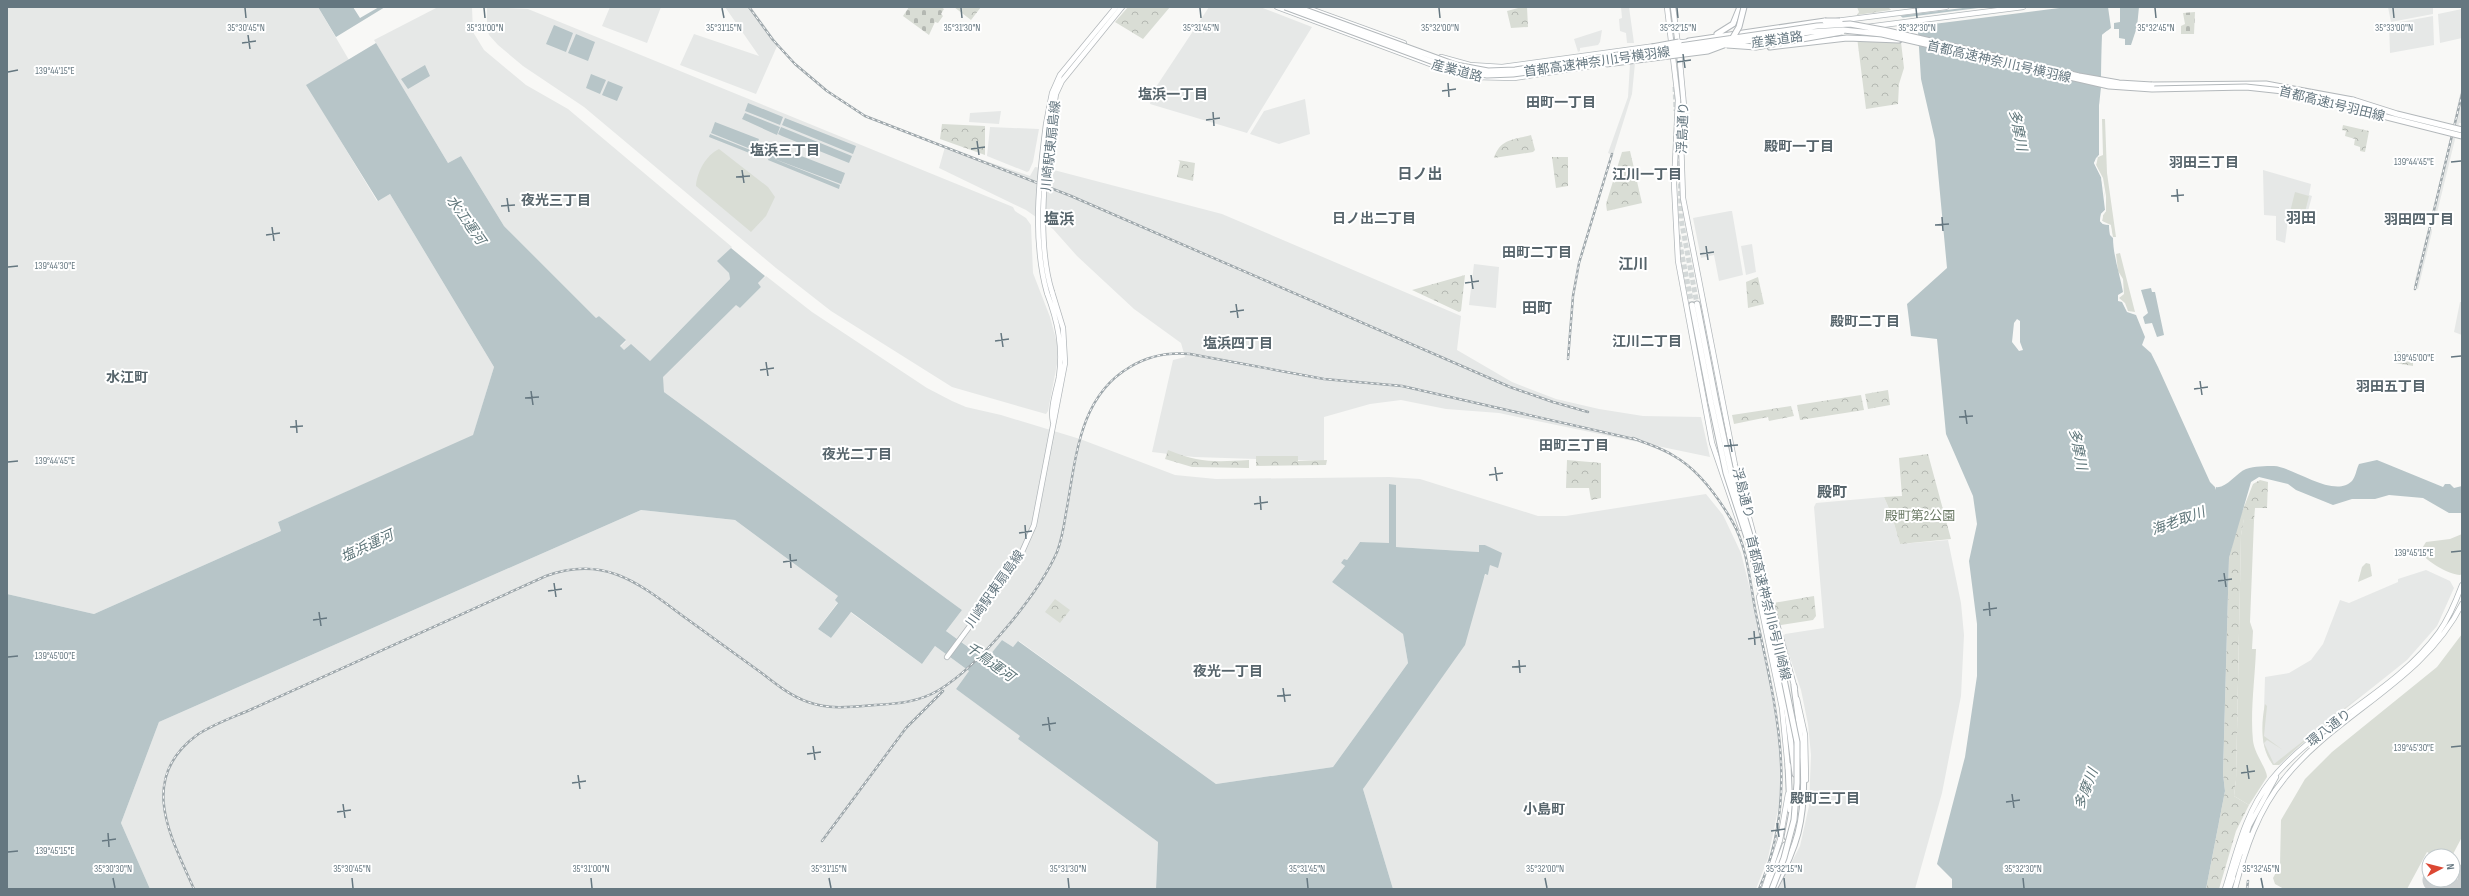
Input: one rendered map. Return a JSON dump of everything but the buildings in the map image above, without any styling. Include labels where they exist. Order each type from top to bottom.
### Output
[{"type":"highway","name":"首都高速神奈川1号横羽線","points":[[1285,7],[1464,72],[1503,75],[1816,31],[1859,29],[2096,84],[2152,87]]},
{"type":"highway","name":"首都高速神奈川1号横羽線","points":[[1297,7],[1437,59],[1470,69],[1508,70],[1828,25],[1850,24],[1876,28],[2079,76],[2152,87]]},
{"type":"highway","points":[[1626,53],[1720,34],[1733,24],[1740,7]]},
{"type":"highway","points":[[1567,66],[1618,63],[1717,49],[1735,35],[1744,7]]},
{"type":"highway","points":[[1689,42],[1726,35],[1825,21],[1853,22],[1876,28]]},
{"type":"highway","points":[[1742,44],[1753,49],[1862,37],[1916,42]]},
{"type":"highway","name":"首都高速1号羽田線","points":[[2152,87],[2266,84],[2353,100],[2397,114],[2462,131]]},
{"type":"highway","name":"首都高速1号羽田線","points":[[2152,87],[2265,88],[2304,95],[2462,131]]},
{"type":"highway","name":"首都高速神奈川6号川崎線","points":[[1768,889],[1782,856],[1791,820],[1795,782],[1792,743],[1759,581],[1722,457],[1694,304],[1728,462],[1764,582],[1797,742],[1798,783],[1794,820],[1774,889]]},
{"type":"highway","points":[[1774,889],[1795,843],[1802,813],[1802,751],[1794,686]]},
{"type":"highway","points":[[1764,889],[1782,845],[1790,806],[1788,765]]},
{"type":"main road","name":"川崎駅東扇島線","points":[[947,657],[1018,560],[1028,542],[1037,514],[1053,422],[1051,415],[1058,378],[1061,347],[1057,320],[1040,254],[1040,171],[1052,93],[1060,75],[1116,7]]},
{"type":"main road","name":"川崎駅東扇島線","points":[[1048,124],[1056,94],[1062,81],[1122,7]]},
{"type":"main road","name":"産業道路","points":[[1276,7],[1438,67],[1486,79],[1520,78],[1742,44],[2023,7]]},
{"type":"main road","name":"産業道路","points":[[1305,7],[1441,57],[1480,67],[1517,66],[1946,7]]},
{"type":"main road","name":"浮島通り","points":[[1667,7],[1678,100],[1674,184],[1678,261],[1712,443],[1749,551],[1782,708],[1788,765],[1783,824],[1776,855],[1764,889]]},
{"type":"main road","name":"浮島通り","points":[[1673,7],[1684,106],[1682,186],[1691,247],[1739,480],[1777,630],[1794,686],[1806,742],[1805,793],[1798,840],[1774,889]]},
{"type":"main road","name":"環八通り","points":[[2225,889],[2247,819],[2263,791],[2310,742],[2417,657],[2446,620],[2462,585]]},
{"type":"main road","name":"環八通り","points":[[2235,889],[2257,823],[2272,795],[2296,764],[2421,660],[2443,636],[2462,604]]},
{"type":"main road","points":[[2229,889],[2249,826],[2277,775]]},
{"type":"main road","points":[[2232,879],[2244,846],[2257,823]]},
{"type":"shaded area","points":[[7,7],[318,7],[349,60],[307,85],[377,201],[390,194],[494,367],[473,436],[278,522],[281,531],[94,614],[7,594]]},
{"type":"shaded area","points":[[438,7],[472,7],[473,32],[484,50],[526,85],[568,109],[732,247],[718,261],[729,273],[730,279],[650,361],[624,351],[620,347],[626,341],[599,316],[596,318],[504,226],[461,156],[448,163],[374,40]]},
{"type":"shaded area","points":[[487,7],[528,9],[1013,207],[1015,211],[1026,218],[1031,225],[1033,273],[1050,317],[1057,343],[1057,364],[1048,411],[1046,414],[952,387],[831,311],[776,268],[584,107],[523,66],[498,45],[489,35],[487,28]]},
{"type":"shaded area","points":[[610,7],[661,7],[647,43],[602,26]]},
{"type":"shaded area","points":[[725,7],[751,7],[778,44],[756,94],[680,65],[694,34],[759,56]]},
{"type":"shaded area","points":[[1209,7],[1260,7],[1312,27],[1247,133],[1150,104],[1152,93]]},
{"type":"shaded area","points":[[1621,7],[1629,7],[1634,43],[1627,43],[1626,33],[1620,31],[1619,19],[1622,18]]},
{"type":"shaded area","points":[[2388,7],[2433,7],[2433,14],[2391,22]]},
{"type":"shaded area","points":[[2462,9],[2462,38],[2440,43],[2438,14]]},
{"type":"shaded area","points":[[2433,16],[2434,45],[2390,53],[2389,24]]},
{"type":"shaded area","points":[[1602,30],[1598,45],[1580,48],[1580,51],[1578,52],[1574,39]]},
{"type":"shaded area","points":[[1630,63],[1635,63],[1632,94],[1613,155],[1608,153],[1628,97]]},
{"type":"shaded area","points":[[2462,86],[2462,123],[2459,123],[2435,221],[2431,220]]},
{"type":"shaded area","points":[[1305,99],[1310,134],[1279,144],[1250,134],[1264,111]]},
{"type":"shaded area","points":[[1001,111],[999,124],[969,122],[970,113]]},
{"type":"shaded area","points":[[990,127],[1039,129],[1033,162],[1029,171],[1027,172],[987,156]]},
{"type":"shaded area","points":[[945,147],[1030,176],[1035,167],[1050,169],[1222,214],[1461,316],[1457,350],[1512,382],[1556,399],[1599,409],[1643,416],[1701,417],[1710,457],[1499,413],[1446,409],[1401,400],[1370,404],[1324,417],[1324,461],[1194,457],[1152,452],[1173,360],[1185,357],[1181,343],[1134,309],[1077,256],[1053,229],[1026,210],[939,168]]},
{"type":"shaded area","points":[[2263,170],[2311,184],[2309,195],[2312,196],[2305,223],[2288,220],[2285,243],[2276,240],[2276,216],[2264,215]]},
{"type":"shaded area","points":[[1732,211],[1743,275],[1719,281],[1714,255],[1701,258],[1693,218]]},
{"type":"shaded area","points":[[2428,229],[2432,229],[2432,232],[2418,289],[2414,288],[2415,280]]},
{"type":"shaded area","points":[[1752,244],[1756,272],[1746,275],[1741,246]]},
{"type":"shaded area","points":[[1474,264],[1499,267],[1496,308],[1469,305]]},
{"type":"shaded area","points":[[766,276],[812,312],[927,388],[952,401],[966,407],[1001,415],[1080,439],[1175,475],[1216,479],[1389,477],[1420,479],[1538,516],[1566,516],[1706,494],[1723,515],[1741,553],[1753,601],[1781,751],[1780,800],[1768,858],[1756,889],[1393,889],[1363,789],[1486,574],[1488,575],[1490,565],[1499,553],[1485,545],[1479,552],[1396,547],[1393,485],[1389,484],[1389,544],[1360,542],[1346,561],[1341,563],[1345,566],[1332,582],[1403,634],[1408,663],[1333,767],[1216,784],[1019,641],[1013,647],[1002,640],[987,660],[946,631],[962,610],[664,392],[662,377],[736,304],[740,308],[761,287],[758,283]]},
{"type":"shaded area","points":[[2460,302],[2462,302],[2462,335],[2454,332]]},
{"type":"shaded area","points":[[1884,497],[1891,513],[1900,544],[1948,540],[1961,603],[1964,635],[1961,696],[1942,793],[1915,889],[1778,889],[1800,846],[1809,806],[1811,755],[1808,724],[1801,690],[1783,637],[1785,634],[1824,628],[1814,507],[1816,503]]},
{"type":"shaded area","points":[[641,510],[735,520],[838,596],[838,602],[818,629],[831,638],[850,612],[922,664],[935,646],[969,671],[956,689],[1021,736],[1018,739],[1158,842],[1156,889],[150,889],[121,823],[159,722]]},
{"type":"shaded area","points":[[2426,570],[2450,581],[2454,588],[2437,626],[2407,660],[2310,737],[2279,765],[2273,765],[2266,752],[2263,741],[2265,677],[2289,673],[2311,660],[2323,644],[2340,600],[2349,603],[2398,582],[2398,579]]},
{"type":"green space","points":[[909,7],[941,7],[944,9],[941,14],[943,16],[938,23],[935,22],[929,35],[903,16]]},
{"type":"green space","points":[[954,7],[981,7],[971,20]]},
{"type":"green space","points":[[1128,7],[1170,7],[1143,39],[1115,22]]},
{"type":"green space","points":[[1527,7],[1528,27],[1511,28],[1507,11]]},
{"type":"green space","points":[[1857,7],[1890,7],[1891,10],[1857,15],[1859,12]]},
{"type":"green space","points":[[2195,12],[2194,34],[2181,34],[2181,26],[2185,24],[2183,13]]},
{"type":"green space","points":[[1857,37],[1901,42],[1904,68],[1899,84],[1898,104],[1866,109]]},
{"type":"green space","points":[[2102,119],[2105,119],[2107,173],[2116,237],[2113,237],[2111,227],[2102,221],[2103,215],[2106,211],[2104,187],[2096,165],[2098,157],[2103,155]]},
{"type":"green space","points":[[942,124],[985,126],[985,155],[940,139]]},
{"type":"green space","points":[[2343,125],[2369,131],[2365,152],[2360,151],[2360,147],[2354,145],[2355,139],[2345,136],[2346,131],[2342,130]]},
{"type":"green space","points":[[1531,135],[1535,150],[1533,152],[1494,158],[1500,147],[1508,141]]},
{"type":"green space","points":[[719,149],[768,187],[775,197],[766,216],[751,232],[696,186],[698,175],[703,164],[710,155]]},
{"type":"green space","points":[[1630,151],[1642,203],[1607,211],[1606,204],[1622,152]]},
{"type":"green space","points":[[1552,157],[1568,157],[1568,186],[1556,188]]},
{"type":"green space","points":[[1178,160],[1195,163],[1193,181],[1177,177],[1180,162]]},
{"type":"green space","points":[[2295,192],[2309,196],[2303,220],[2289,216]]},
{"type":"green space","points":[[2120,253],[2135,312],[2128,311],[2125,303],[2119,298],[2124,294],[2123,279],[2118,271],[2116,254]]},
{"type":"green space","points":[[1465,275],[1461,311],[1459,312],[1412,290]]},
{"type":"green space","points":[[1758,277],[1764,304],[1748,308],[1746,282]]},
{"type":"green space","points":[[2397,351],[2413,355],[2413,366],[2395,363]]},
{"type":"green space","points":[[1888,390],[1890,405],[1868,409],[1865,394]]},
{"type":"green space","points":[[1861,395],[1864,410],[1800,420],[1797,405]]},
{"type":"green space","points":[[1791,406],[1794,416],[1769,421],[1768,417],[1734,424],[1732,415]]},
{"type":"green space","points":[[1168,450],[1208,461],[1249,460],[1249,468],[1192,467],[1165,459]]},
{"type":"green space","name":"殿町第2公園","points":[[1928,454],[1951,539],[1900,544],[1891,513],[1884,497],[1902,496],[1899,458]]},
{"type":"green space","points":[[1256,456],[1298,456],[1298,461],[1327,460],[1326,465],[1256,466]]},
{"type":"green space","points":[[1567,460],[1601,463],[1601,498],[1591,500],[1589,488],[1566,488]]},
{"type":"green space","points":[[2260,480],[2268,482],[2267,508],[2255,508],[2254,520],[2244,519],[2241,535],[2236,780],[2234,796],[2249,805],[2236,831],[2219,889],[2206,889],[2225,791],[2223,774],[2229,558],[2238,522],[2253,484]]},
{"type":"green space","points":[[2244,518],[2254,520],[2250,622],[2253,631],[2252,649],[2256,649],[2252,730],[2254,746],[2267,777],[2249,805],[2234,796],[2236,780],[2241,535]]},
{"type":"green space","points":[[2462,534],[2462,574],[2460,575],[2437,566],[2426,558],[2421,550],[2426,542],[2450,539]]},
{"type":"green space","points":[[2366,563],[2370,564],[2372,576],[2358,582],[2362,567]]},
{"type":"green space","points":[[1814,596],[1816,616],[1813,620],[1781,625],[1778,623],[1773,603]]},
{"type":"green space","points":[[1055,599],[1070,610],[1060,623],[1045,612]]},
{"type":"green space","points":[[2462,634],[2462,837],[2456,848],[2421,848],[2421,863],[2407,889],[2284,889],[2275,884],[2273,878],[2280,865],[2281,820],[2305,779],[2332,752],[2437,667]]},
{"type":"green space","points":[[2364,693],[2298,747],[2279,765],[2273,765],[2264,744],[2262,728],[2265,704],[2267,706],[2264,736],[2283,750],[2267,740],[2264,743],[2274,764]]},
{"type":"water","points":[[318,7],[353,7],[360,18],[379,7],[385,7],[336,37]]},
{"type":"water","points":[[1891,7],[2108,7],[2111,28],[2102,35],[2101,101],[2099,106],[2099,155],[2094,163],[2101,177],[2105,210],[2101,214],[2100,221],[2103,224],[2109,225],[2110,235],[2113,238],[2115,258],[2123,292],[2118,295],[2118,301],[2122,302],[2127,312],[2136,315],[2145,337],[2142,345],[2151,353],[2210,482],[2215,487],[2215,490],[2216,487],[2224,486],[2246,469],[2264,466],[2282,468],[2325,484],[2344,486],[2352,481],[2359,464],[2377,460],[2443,487],[2445,484],[2450,484],[2454,488],[2462,486],[2462,513],[2449,513],[2423,498],[2389,495],[2375,499],[2352,499],[2333,505],[2296,490],[2288,484],[2259,477],[2251,482],[2229,558],[2223,774],[2225,791],[2206,889],[1952,889],[1952,879],[1937,864],[1965,757],[1977,676],[1977,624],[1969,561],[1977,524],[1973,496],[1946,434],[1937,339],[1911,336],[1907,304],[1947,268],[1935,140],[1921,79],[1918,32]],"holes":[[[2017,319],[2020,321],[2020,342],[2023,350],[2019,351],[2012,342],[2014,323]]]},
{"type":"water","points":[[2120,7],[2139,7],[2137,27],[2131,45],[2125,45],[2125,39],[2119,38],[2119,29],[2114,29],[2114,23],[2120,22]]},
{"type":"water","points":[[554,25],[573,33],[566,52],[546,44]]},
{"type":"water","points":[[576,34],[595,42],[588,61],[568,53]]},
{"type":"water","points":[[376,43],[448,163],[461,156],[504,226],[596,318],[599,316],[626,340],[620,346],[624,350],[631,344],[650,361],[730,279],[729,273],[717,261],[731,248],[765,276],[758,283],[761,287],[740,308],[736,305],[663,377],[664,392],[962,610],[946,631],[986,660],[1002,640],[1013,647],[1018,641],[1216,784],[1333,767],[1408,663],[1403,634],[1332,582],[1345,566],[1341,563],[1344,559],[1347,560],[1360,542],[1389,543],[1389,484],[1396,485],[1396,547],[1479,552],[1479,545],[1485,545],[1502,553],[1498,568],[1490,565],[1488,575],[1485,574],[1465,645],[1363,789],[1393,889],[1156,889],[1158,842],[1018,739],[1020,736],[956,689],[969,671],[935,646],[922,664],[851,612],[831,638],[818,629],[838,603],[835,600],[838,596],[735,520],[641,510],[159,722],[121,823],[150,889],[7,889],[7,594],[94,614],[281,531],[278,522],[473,435],[494,367],[390,194],[378,201],[306,85]]},
{"type":"water","points":[[425,65],[430,76],[408,89],[401,79]]},
{"type":"water","points":[[591,74],[606,80],[600,94],[586,88]]},
{"type":"water","points":[[608,81],[623,87],[617,101],[602,95]]},
{"type":"water","points":[[748,103],[783,117],[780,125],[745,111]]},
{"type":"water","points":[[745,113],[780,127],[777,135],[742,119]]},
{"type":"water","points":[[785,118],[856,146],[853,154],[782,125]]},
{"type":"water","points":[[715,122],[759,139],[756,146],[765,149],[763,154],[711,133]]},
{"type":"water","points":[[781,127],[852,156],[849,163],[778,134]]},
{"type":"water","points":[[710,134],[763,155],[762,158],[709,137]]},
{"type":"water","points":[[778,147],[845,173],[841,184],[769,157],[773,148],[777,149]]},
{"type":"water","points":[[769,157],[840,185],[839,189],[768,160]]},
{"type":"water","points":[[2151,288],[2152,292],[2155,292],[2164,335],[2157,337],[2152,323],[2145,324],[2143,317],[2148,313],[2141,290]]},
{"type":"pier","points":[[1894,7],[1971,7],[1898,16],[1889,8]]},
{"type":"pier","points":[[1986,7],[2067,7],[1910,27],[1900,18]]},
{"type":"pier","points":[[2108,30],[2103,36],[2103,88],[2100,119],[2101,155],[2097,158],[2096,165],[2103,178],[2106,196],[2106,211],[2103,215],[2102,221],[2111,225],[2112,235],[2110,235],[2109,225],[2103,224],[2100,221],[2101,214],[2105,210],[2105,196],[2101,177],[2094,163],[2096,158],[2099,155],[2099,106],[2101,87],[1917,45],[1916,35],[2101,78],[2102,35]]},
{"type":"taxiway","points":[[2462,869],[2462,886]]},
{"type":"tunnel","points":[[1670,7],[1678,84]]},
{"type":"tunnel","points":[[1675,87],[1676,111]]},
{"type":"tunnel","points":[[1679,116],[1681,219],[1697,304]]},
{"type":"tunnel","points":[[1678,235],[1692,305]]},
{"type":"railway","points":[[749,7],[773,40],[795,64],[827,91],[865,116],[1071,196],[1510,387],[1588,412]]},
{"type":"railway","points":[[2415,289],[2462,94]]},
{"type":"railway","points":[[1568,359],[1573,296],[1579,263],[1612,154]]},
{"type":"railway","points":[[194,889],[176,849],[169,829],[164,809],[164,789],[168,770],[179,752],[197,735],[217,724],[546,576],[567,570],[587,569],[605,571],[622,576],[670,606],[779,686],[796,697],[816,705],[841,707],[908,702],[939,690],[955,679],[989,647],[1022,608],[1048,569],[1057,552],[1064,528],[1077,451],[1082,431],[1090,412],[1099,395],[1113,380],[1130,367],[1144,360],[1166,354],[1190,354],[1324,379],[1402,386],[1638,440]]},
{"type":"railway","points":[[1633,438],[1669,453],[1700,476],[1721,503],[1732,521],[1742,543],[1771,684],[1777,718],[1780,752],[1781,786],[1779,820],[1771,854],[1759,889]]},
{"type":"railway","points":[[822,841],[906,728],[943,691]]},
{"type":"railway","points":[[2247,889],[2248,881]]},
{"type":"district","name":"塩浜一丁目","points":[[1173,94]]},
{"type":"district","name":"田町一丁目","points":[[1561,102]]},
{"type":"district","name":"殿町一丁目","points":[[1799,146]]},
{"type":"district","name":"塩浜三丁目","points":[[785,150]]},
{"type":"district","name":"羽田三丁目","points":[[2204,162]]},
{"type":"district","name":"日ノ出","points":[[1420,174]]},
{"type":"district","name":"江川一丁目","points":[[1647,174]]},
{"type":"district","name":"夜光三丁目","points":[[556,200]]},
{"type":"district","name":"日ノ出二丁目","points":[[1374,218]]},
{"type":"district","name":"羽田","points":[[2301,218]]},
{"type":"district","name":"塩浜","points":[[1059,219]]},
{"type":"district","name":"羽田四丁目","points":[[2419,219]]},
{"type":"district","name":"田町二丁目","points":[[1537,252]]},
{"type":"district","name":"江川","points":[[1633,264]]},
{"type":"district","name":"田町","points":[[1537,308]]},
{"type":"district","name":"殿町二丁目","points":[[1865,321]]},
{"type":"district","name":"江川二丁目","points":[[1647,341]]},
{"type":"district","name":"塩浜四丁目","points":[[1238,343]]},
{"type":"district","name":"水江町","points":[[127,377]]},
{"type":"district","name":"羽田五丁目","points":[[2391,386]]},
{"type":"district","name":"田町三丁目","points":[[1574,445]]},
{"type":"district","name":"夜光二丁目","points":[[857,454]]},
{"type":"district","name":"殿町","points":[[1832,492]]},
{"type":"district","name":"夜光一丁目","points":[[1228,671]]},
{"type":"district","name":"殿町三丁目","points":[[1825,798]]},
{"type":"district","name":"小島町","points":[[1544,809]]},
{"type":"water label","name":"多摩川","points":[[2018,130]]},
{"type":"water label","name":"水江運河","points":[[466,220]]},
{"type":"water label","name":"多摩川","points":[[2078,449]]},
{"type":"water label","name":"海老取川","points":[[2178,521]]},
{"type":"water label","name":"塩浜運河","points":[[367,546]]},
{"type":"water label","name":"千鳥運河","points":[[990,662]]},
{"type":"water label","name":"多摩川","points":[[2086,789]]}]
